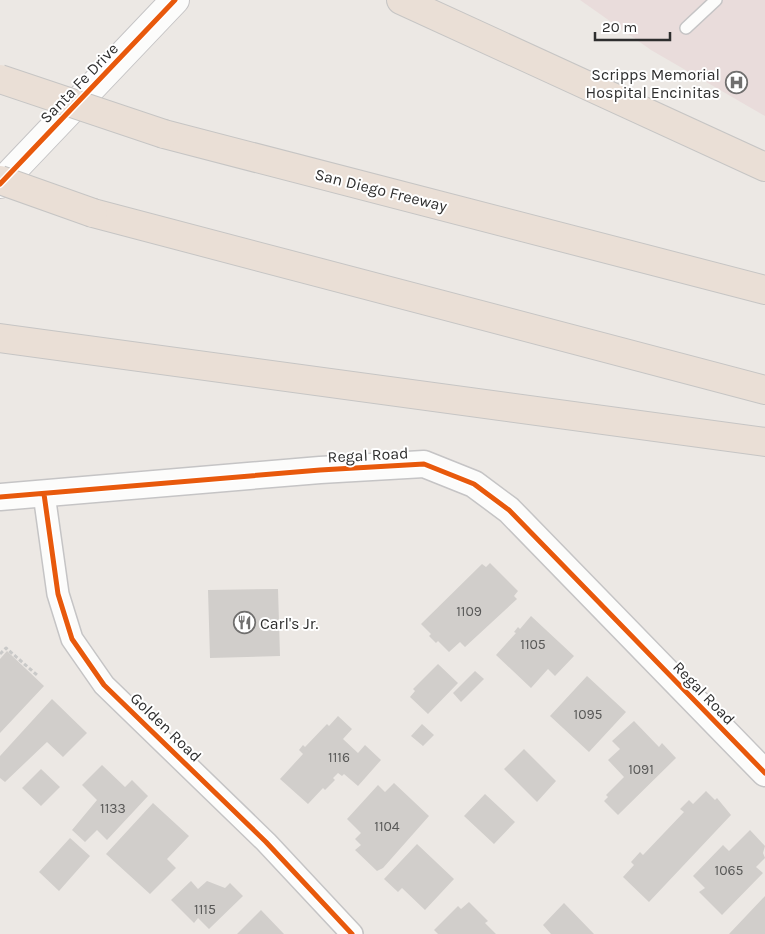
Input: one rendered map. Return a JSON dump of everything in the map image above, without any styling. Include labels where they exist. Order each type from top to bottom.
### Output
[{"type":"highway","points":[[401,0],[765,167]]},
{"type":"highway","name":"San Diego Freeway","points":[[0,79],[164,134],[765,290]]},
{"type":"highway","points":[[0,180],[93,213],[765,390]]},
{"type":"highway","points":[[0,338],[765,442]]},
{"type":"main road","name":"Santa Fe Drive","points":[[0,184],[175,0]]},
{"type":"street","name":"Regal Road","points":[[0,496],[44,494],[320,470],[424,464],[474,484],[509,510],[765,774]]},
{"type":"street","name":"Golden Road","points":[[44,494],[58,594],[72,639],[77,647],[104,685],[266,842],[352,934]]},
{"type":"lane","points":[[686,28],[716,0]]},
{"type":"path","points":[[0,654],[6,648],[37,675]]},
{"type":"shaded area","name":"Scripps Memorial Hospital Encinitas","points":[[580,0],[765,0],[765,116],[651,50]]},
{"type":"building","points":[[490,563],[518,591],[514,596],[517,599],[465,647],[460,642],[449,652],[438,641],[436,643],[429,636],[431,634],[421,624],[482,564],[486,567]]},
{"type":"building","name":"Carl's Jr.","points":[[278,589],[280,656],[210,658],[208,590]]},
{"type":"building","points":[[531,616],[574,656],[555,676],[548,669],[531,688],[496,655],[516,633],[514,632],[518,627],[520,629]]},
{"type":"building","points":[[7,651],[44,686],[0,733],[0,659]]},
{"type":"building","points":[[438,664],[458,683],[428,714],[410,697],[415,691],[413,689]]},
{"type":"building","points":[[475,671],[484,679],[461,702],[453,693]]},
{"type":"building","points":[[587,676],[626,712],[589,752],[550,716]]},
{"type":"building","points":[[52,699],[87,733],[63,757],[47,742],[5,782],[0,778],[0,756]]},
{"type":"building","points":[[338,716],[352,729],[343,739],[358,753],[365,745],[381,760],[358,786],[344,774],[342,776],[338,773],[333,778],[335,780],[325,790],[323,788],[308,804],[280,779],[303,754],[299,750],[303,745],[305,747],[327,724],[329,726]]},
{"type":"building","points":[[634,721],[659,747],[662,743],[676,758],[618,815],[604,801],[608,797],[606,795],[624,777],[608,760],[620,749],[612,741]]},
{"type":"building","points":[[422,724],[434,735],[423,746],[411,736]]},
{"type":"building","points":[[524,749],[556,781],[537,802],[504,769]]},
{"type":"building","points":[[102,765],[125,787],[132,780],[148,796],[107,840],[97,830],[85,842],[72,830],[97,800],[82,785]]},
{"type":"building","points":[[41,769],[60,787],[41,806],[22,788]]},
{"type":"building","points":[[394,783],[429,816],[383,868],[377,871],[355,850],[361,845],[355,839],[361,833],[347,819],[378,785],[385,792]]},
{"type":"building","points":[[706,791],[715,800],[717,798],[731,815],[649,902],[623,877],[634,865],[631,862],[640,852],[643,855],[684,812],[680,809],[689,800],[693,804]]},
{"type":"building","points":[[485,794],[515,822],[494,844],[464,816]]},
{"type":"building","points":[[153,803],[189,836],[167,859],[176,868],[150,894],[106,854]]},
{"type":"building","points":[[750,830],[765,846],[763,853],[765,858],[756,867],[763,873],[722,915],[699,892],[705,888],[693,876],[723,845],[729,851]]},
{"type":"building","points":[[70,838],[90,856],[59,891],[39,872]]},
{"type":"building","points":[[417,844],[454,879],[425,910],[402,888],[398,892],[384,879]]},
{"type":"building","points":[[191,881],[198,889],[207,881],[225,888],[230,883],[243,896],[209,929],[198,918],[194,923],[171,900]]},
{"type":"building","points":[[765,896],[765,934],[729,934]]},
{"type":"building","points":[[469,902],[488,921],[485,923],[496,934],[438,934],[434,930],[458,906],[461,909]]},
{"type":"building","points":[[564,903],[594,934],[551,934],[543,925]]},
{"type":"building","points":[[261,910],[284,934],[237,934]]},
{"type":"cycle path","points":[[0,184],[175,0]]},
{"type":"cycle path","points":[[0,497],[320,470],[424,464],[474,484],[509,510],[765,773]]},
{"type":"cycle path","points":[[44,494],[58,594],[72,639],[104,685],[266,842],[352,934]]},
{"type":"place","name":"Scripps Memorial Hospital Encinitas","points":[[736,83]]},
{"type":"place","name":"Carl's Jr.","points":[[244,623]]}]
